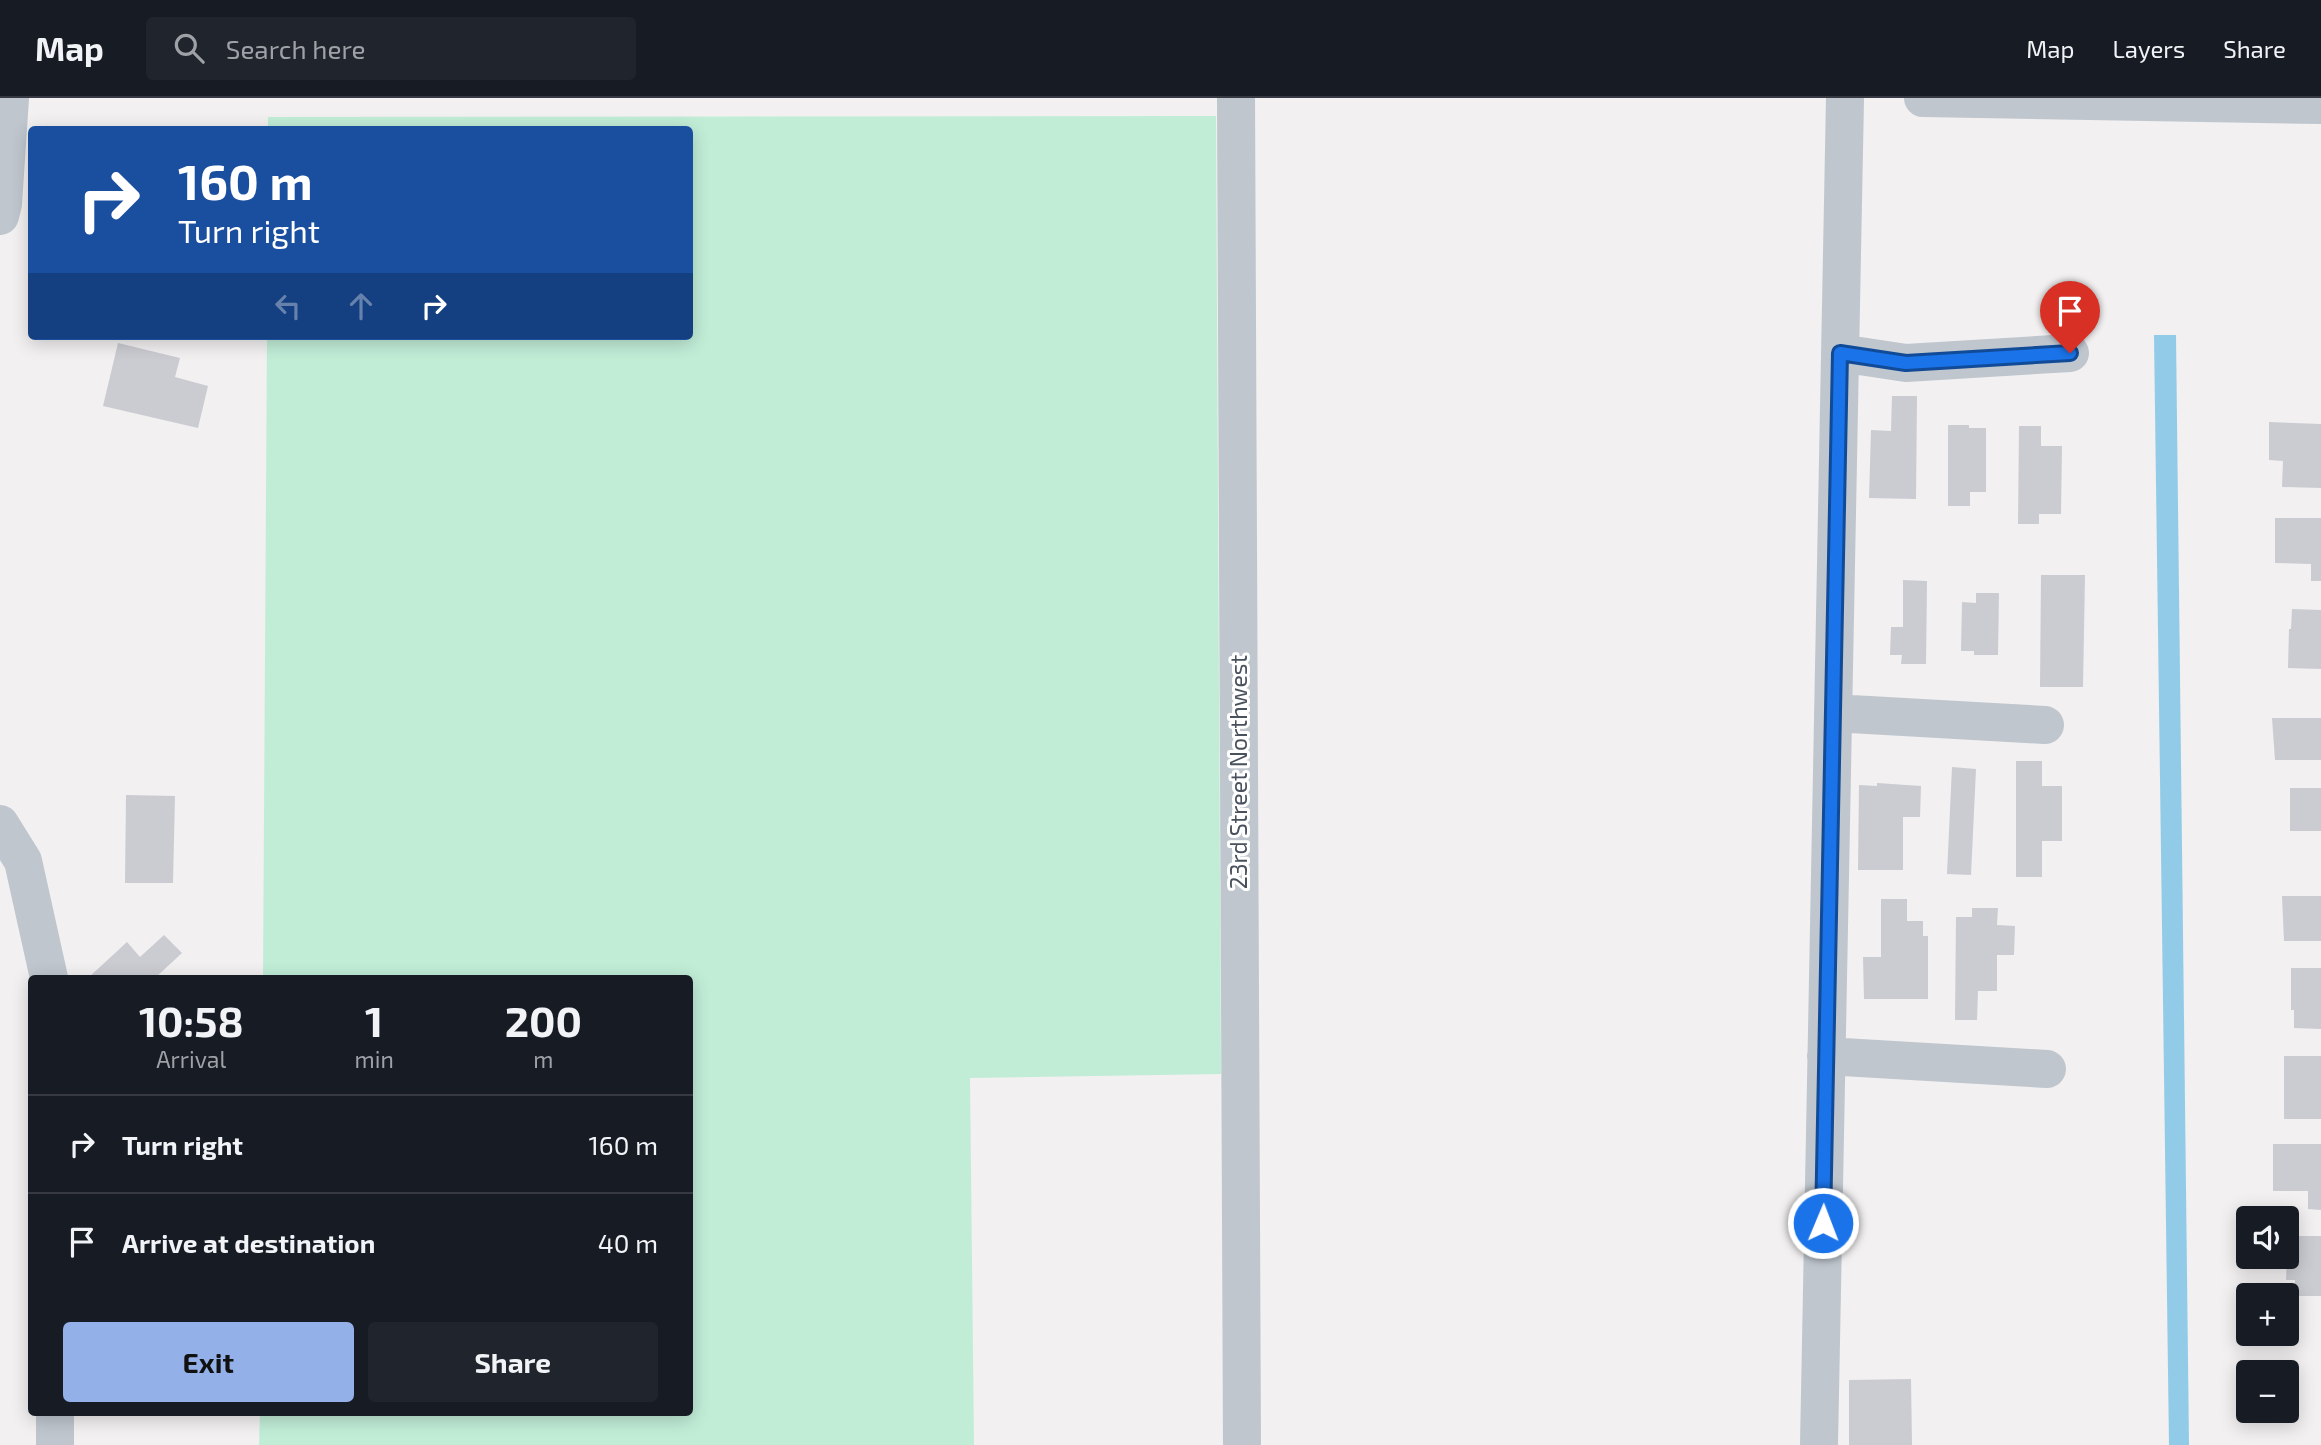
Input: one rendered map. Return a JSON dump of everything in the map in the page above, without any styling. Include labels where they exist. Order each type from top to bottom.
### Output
[{"type":"street","points":[[0,216],[10,98]]},
{"type":"street","name":"23rd Street Northwest","points":[[1236,98],[1242,1445]]},
{"type":"street","points":[[1819,1445],[1844,98]]},
{"type":"street","points":[[1923,98],[2321,105]]},
{"type":"street","points":[[1840,353],[1906,363],[2070,353]]},
{"type":"street","points":[[1833,713],[2045,725]]},
{"type":"street","points":[[0,824],[23,861],[48,975]]},
{"type":"street","points":[[1826,1056],[2047,1069]]},
{"type":"street","points":[[55,1416],[55,1445]]},
{"type":"green space","points":[[1216,116],[1221,1074],[970,1078],[974,1445],[259,1445],[260,1416],[693,1416],[693,975],[263,975],[267,340],[693,340],[693,126],[268,126],[268,117]]},
{"type":"water","points":[[2154,335],[2176,335],[2189,1445],[2169,1445]]},
{"type":"building","points":[[118,343],[180,358],[175,377],[208,386],[198,428],[103,406]]},
{"type":"building","points":[[1892,396],[1917,396],[1916,499],[1869,498],[1871,430],[1891,431]]},
{"type":"building","points":[[2269,422],[2321,424],[2321,488],[2282,487],[2283,461],[2269,460]]},
{"type":"building","points":[[1948,425],[1986,428],[1986,492],[1970,492],[1970,506],[1948,506]]},
{"type":"building","points":[[2019,426],[2041,426],[2041,446],[2062,446],[2061,514],[2039,514],[2039,524],[2018,524]]},
{"type":"building","points":[[2275,518],[2321,518],[2321,581],[2311,581],[2311,564],[2275,563]]},
{"type":"building","points":[[2041,575],[2085,575],[2083,687],[2040,687]]},
{"type":"building","points":[[1903,580],[1927,581],[1926,664],[1901,664],[1902,655],[1890,655],[1891,627],[1903,627]]},
{"type":"building","points":[[1976,593],[1999,593],[1998,655],[1974,655],[1974,651],[1961,651],[1962,602],[1976,603]]},
{"type":"building","points":[[2292,609],[2321,610],[2321,669],[2288,668]]},
{"type":"building","points":[[2272,718],[2321,718],[2321,760],[2275,760]]},
{"type":"building","points":[[2016,761],[2042,761],[2042,786],[2062,786],[2062,841],[2042,841],[2042,877],[2016,877]]},
{"type":"building","points":[[1952,767],[1976,769],[1971,875],[1947,874]]},
{"type":"building","points":[[1877,783],[1921,786],[1920,817],[1903,817],[1903,870],[1858,870],[1859,785],[1877,786]]},
{"type":"building","points":[[2290,788],[2321,788],[2321,831],[2290,831]]},
{"type":"building","points":[[126,795],[175,796],[173,883],[125,883]]},
{"type":"building","points":[[2282,896],[2321,896],[2321,941],[2284,941]]},
{"type":"building","points":[[1881,899],[1907,899],[1907,921],[1923,921],[1923,936],[1928,936],[1928,999],[1864,999],[1863,957],[1881,957]]},
{"type":"building","points":[[1972,908],[1998,908],[1997,925],[2015,926],[2014,955],[1997,955],[1997,991],[1978,991],[1977,1020],[1955,1020],[1956,917],[1972,917]]},
{"type":"building","points":[[164,935],[182,953],[158,975],[91,975],[127,942],[140,957]]},
{"type":"building","points":[[2291,968],[2321,968],[2321,1029],[2294,1028]]},
{"type":"building","points":[[2284,1056],[2321,1056],[2321,1119],[2284,1119]]},
{"type":"building","points":[[2273,1144],[2321,1144],[2321,1210],[2308,1209],[2308,1191],[2273,1191]]},
{"type":"building","points":[[2299,1236],[2321,1236],[2321,1296],[2299,1296],[2299,1283],[2286,1280],[2286,1269],[2299,1269]]},
{"type":"building","points":[[1911,1379],[1912,1445],[1849,1445],[1849,1380]]},
{"type":"route","points":[[1823,1223],[1840,353],[1906,363],[2070,353]]}]
